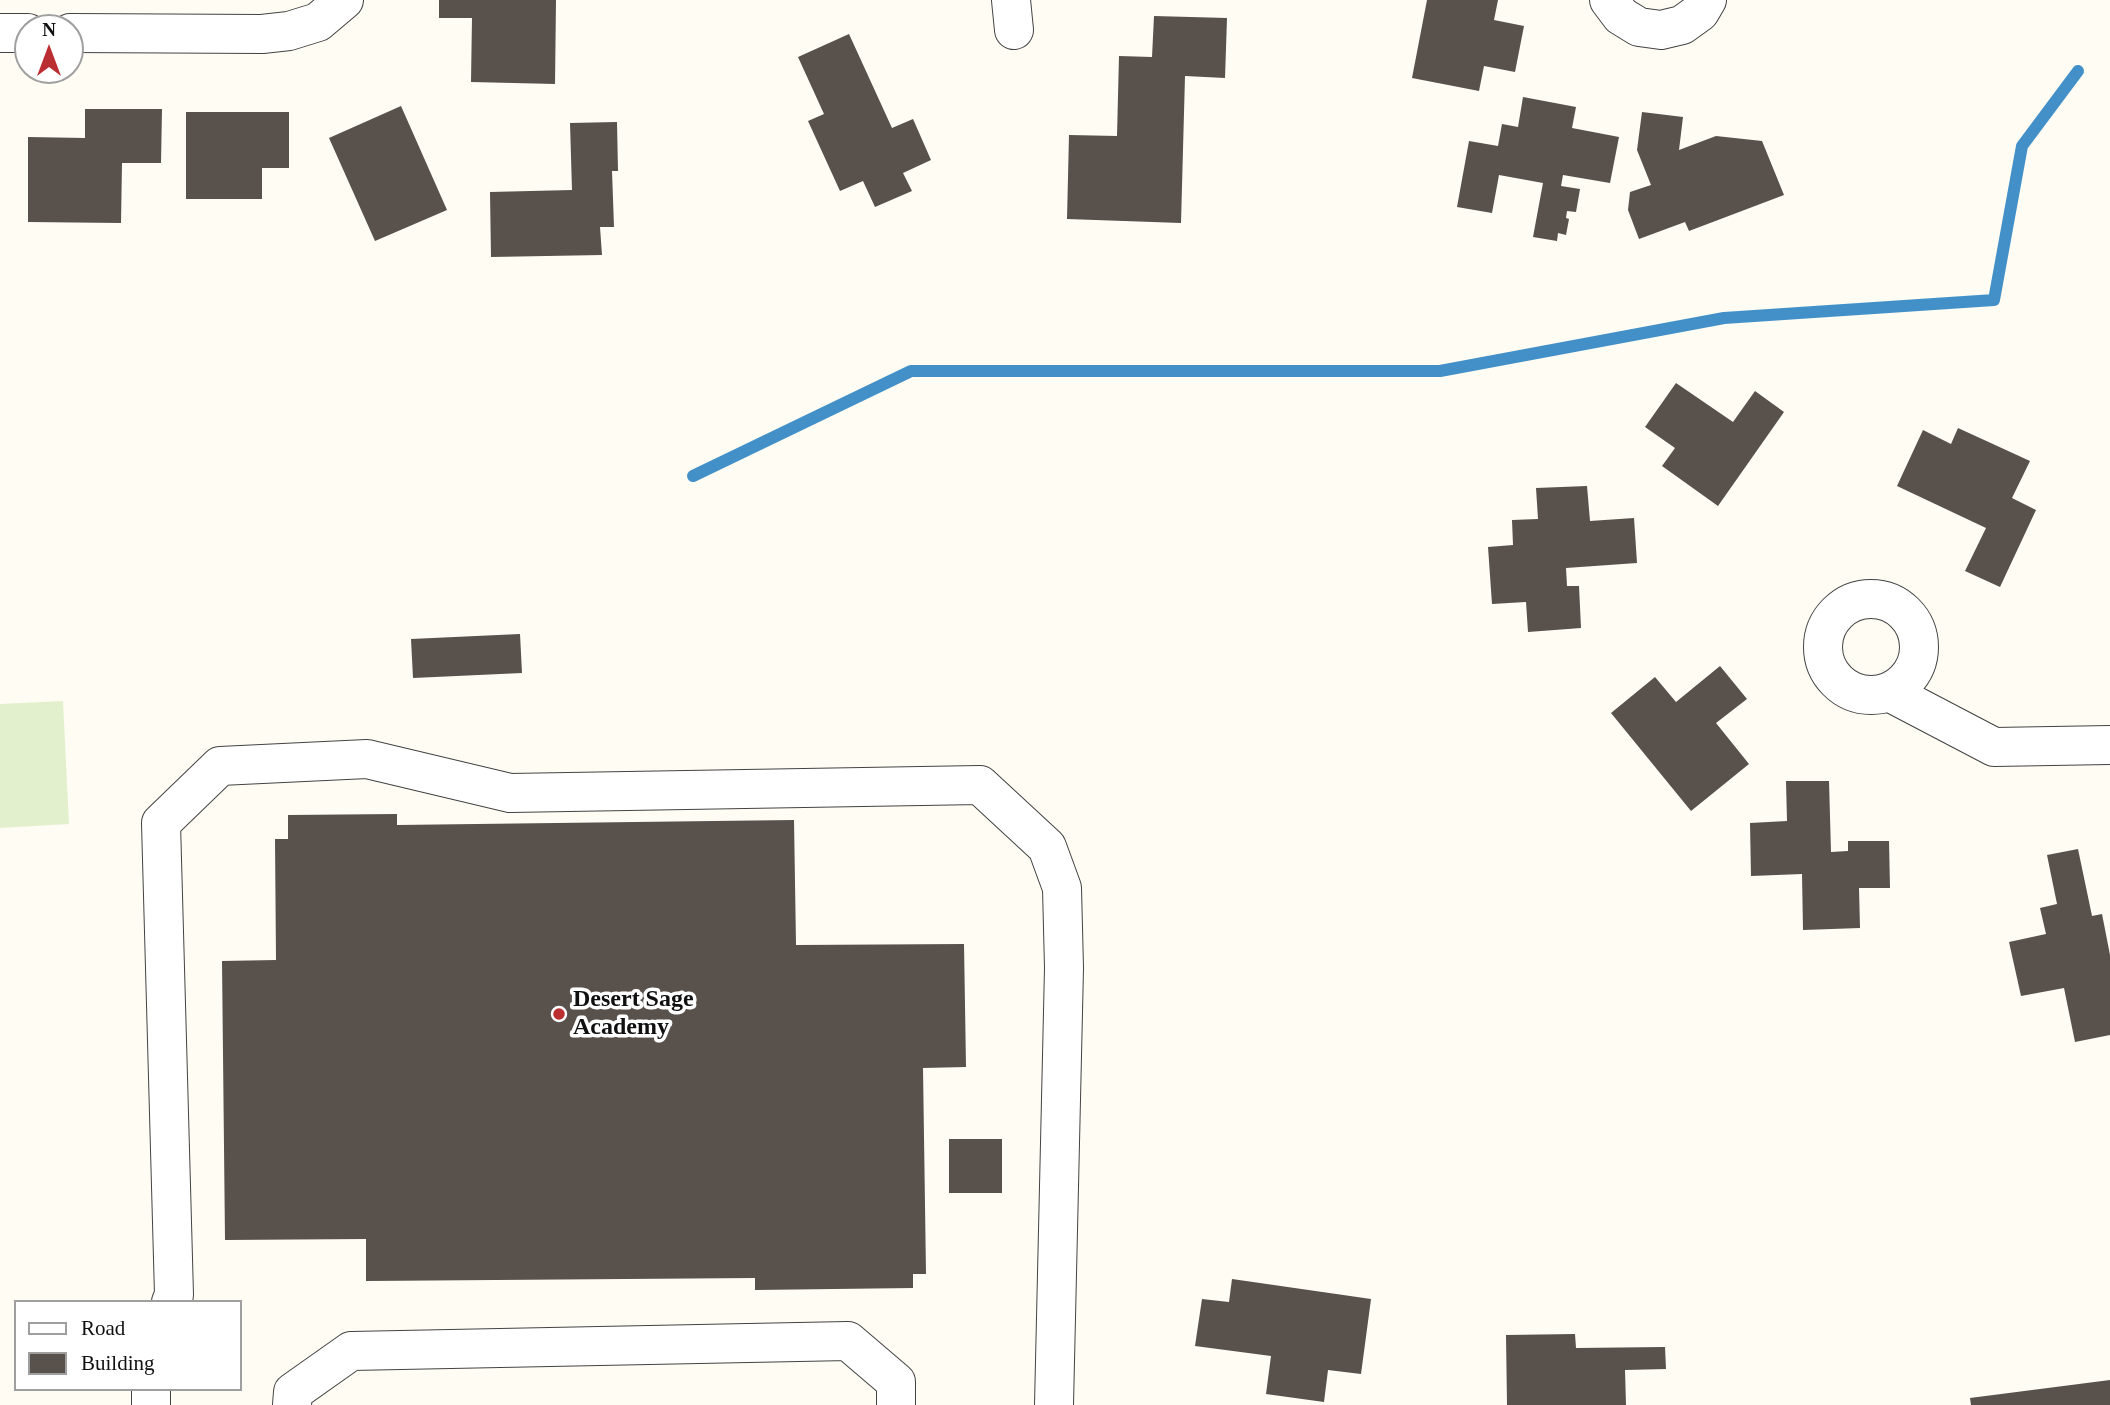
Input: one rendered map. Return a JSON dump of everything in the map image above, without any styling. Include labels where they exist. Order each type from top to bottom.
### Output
[{"type":"street","points":[[84,33],[261,34],[289,31],[318,22],[344,0]]},
{"type":"street","points":[[1609,0],[1620,16],[1639,27],[1661,30],[1682,25],[1700,12],[1707,0]]},
{"type":"street","points":[[1889,692],[1994,747],[2110,745]]},
{"type":"street","points":[[172,1300],[174,1295],[161,823],[220,766],[367,759],[510,793],[980,785],[1047,848],[1062,888],[1064,968],[1054,1405]]},
{"type":"street","points":[[292,1405],[293,1392],[351,1351],[848,1341],[896,1382],[896,1405]]},
{"type":"green space","points":[[63,701],[69,824],[0,828],[0,704]]},
{"type":"building","points":[[439,0],[556,0],[555,84],[471,82],[472,18],[439,18]]},
{"type":"building","points":[[1427,0],[1498,0],[1494,20],[1524,26],[1515,72],[1484,66],[1479,91],[1412,78]]},
{"type":"building","points":[[1154,16],[1227,18],[1225,78],[1185,76],[1181,223],[1067,219],[1069,135],[1117,136],[1119,56],[1152,57]]},
{"type":"building","points":[[849,34],[892,128],[913,119],[931,160],[903,173],[912,191],[875,207],[863,181],[840,191],[808,121],[824,114],[798,57]]},
{"type":"building","points":[[1523,97],[1576,107],[1572,128],[1619,137],[1610,183],[1563,175],[1561,186],[1580,189],[1576,212],[1567,211],[1566,218],[1569,219],[1566,235],[1558,233],[1557,241],[1533,237],[1543,183],[1499,175],[1492,213],[1457,207],[1469,141],[1498,146],[1502,124],[1518,127]]},
{"type":"building","points":[[401,106],[447,210],[375,241],[329,138]]},
{"type":"building","points":[[85,109],[162,109],[161,163],[122,163],[121,223],[28,222],[28,137],[85,138]]},
{"type":"building","points":[[186,112],[289,112],[289,168],[262,168],[262,199],[186,199]]},
{"type":"building","points":[[1642,112],[1683,117],[1679,150],[1716,136],[1762,141],[1784,195],[1689,231],[1685,222],[1639,239],[1628,210],[1630,192],[1651,185],[1637,150]]},
{"type":"building","points":[[617,122],[618,171],[612,171],[614,227],[600,227],[602,255],[491,257],[490,192],[572,190],[570,123]]},
{"type":"building","points":[[1676,383],[1733,422],[1755,391],[1784,412],[1718,506],[1662,466],[1675,448],[1645,427]]},
{"type":"building","points":[[1958,428],[2030,461],[2012,498],[2036,510],[2000,587],[1965,571],[1986,528],[1897,486],[1923,430],[1951,444]]},
{"type":"building","points":[[1587,486],[1590,521],[1634,518],[1637,563],[1566,568],[1567,586],[1579,586],[1581,628],[1528,632],[1526,602],[1492,604],[1488,547],[1513,545],[1512,520],[1538,519],[1536,488]]},
{"type":"building","points":[[520,634],[522,673],[413,678],[411,639]]},
{"type":"building","points":[[1720,666],[1747,699],[1716,723],[1749,764],[1691,811],[1611,713],[1655,677],[1676,702]]},
{"type":"building","points":[[1786,781],[1829,781],[1831,852],[1848,851],[1848,841],[1889,841],[1890,888],[1859,888],[1860,928],[1803,930],[1802,874],[1751,876],[1750,823],[1787,821]]},
{"type":"building","points":[[397,814],[397,825],[794,820],[796,945],[964,944],[966,1067],[923,1068],[926,1274],[913,1274],[913,1288],[755,1290],[755,1278],[366,1281],[366,1239],[225,1240],[222,961],[276,960],[275,839],[288,839],[288,815]]},
{"type":"building","points":[[2078,849],[2092,916],[2102,914],[2110,955],[2110,1035],[2075,1042],[2064,988],[2021,996],[2009,942],[2046,934],[2040,908],[2057,904],[2047,855]]},
{"type":"building","points":[[949,1139],[1002,1139],[1002,1193],[949,1193]]},
{"type":"building","points":[[1232,1279],[1371,1299],[1361,1374],[1328,1370],[1324,1402],[1266,1394],[1271,1356],[1195,1346],[1202,1299],[1229,1302]]},
{"type":"building","points":[[1575,1334],[1576,1348],[1665,1347],[1666,1369],[1625,1370],[1626,1405],[1507,1405],[1506,1335]]},
{"type":"building","points":[[2110,1380],[2110,1405],[1971,1405],[1970,1398]]},
{"type":"waterway","points":[[693,476],[911,371],[1440,371],[1724,318],[1994,300],[2022,146],[2078,71]]},
{"type":"place","name":"Desert Sage Academy","points":[[559,1014]]}]
